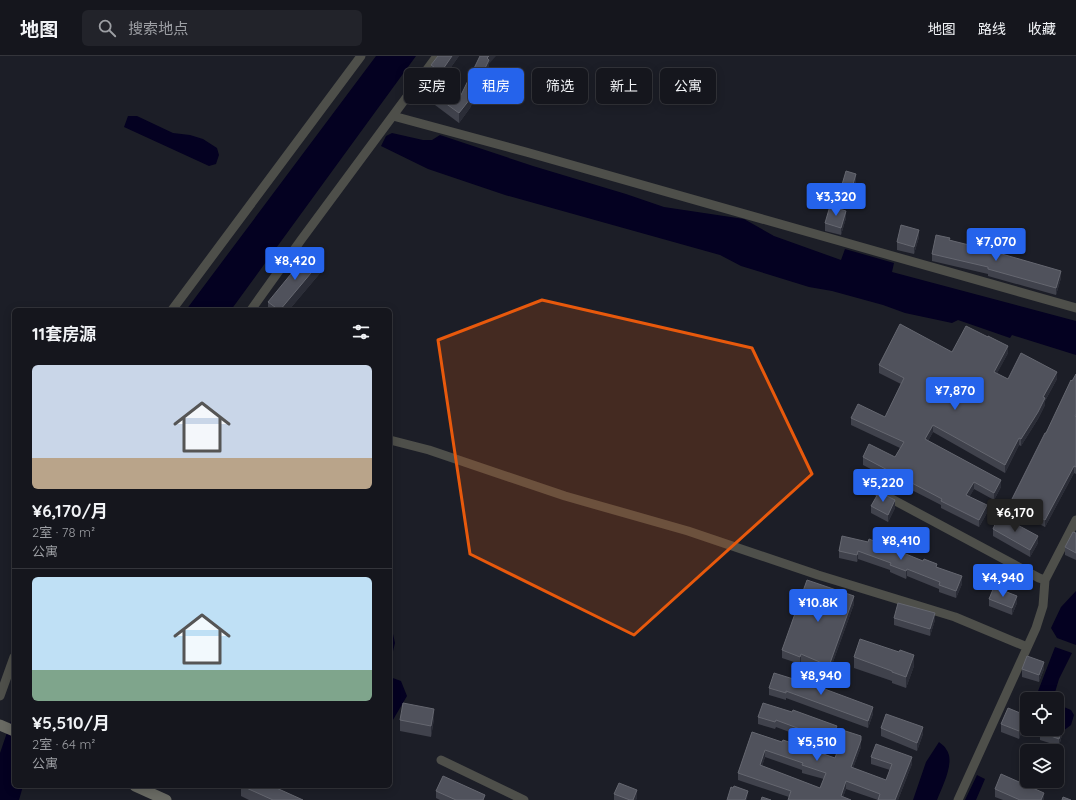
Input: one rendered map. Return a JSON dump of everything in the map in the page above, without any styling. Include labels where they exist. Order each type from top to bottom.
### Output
[{"type":"main road","points":[[0,725],[12,730]]},
{"type":"main road","points":[[139,788],[164,800]]},
{"type":"street","points":[[173,308],[361,56]]},
{"type":"street","points":[[252,308],[437,56]]},
{"type":"street","points":[[393,116],[533,154],[1076,308]]},
{"type":"street","points":[[392,441],[429,450],[565,496],[688,532],[818,575],[955,617],[1028,647]]},
{"type":"street","points":[[875,490],[1045,580]]},
{"type":"street","points":[[958,800],[1036,628],[1043,606],[1045,580],[1076,520]]},
{"type":"street","points":[[0,696],[12,663]]},
{"type":"street","points":[[441,760],[524,800]]},
{"type":"highlighted area","points":[[542,300],[752,348],[812,474],[634,635],[470,554],[438,340]]},
{"type":"water","points":[[376,56],[416,56],[407,68],[404,68],[404,72],[232,308],[187,308]]},
{"type":"water","points":[[128,116],[137,116],[173,133],[190,135],[203,139],[217,148],[219,155],[216,164],[209,166],[124,127]]},
{"type":"water","points":[[392,133],[423,140],[432,140],[440,135],[664,207],[744,219],[774,236],[841,260],[845,249],[894,263],[892,272],[1076,321],[1076,355],[1012,335],[1010,338],[958,320],[952,323],[905,313],[883,305],[832,291],[809,287],[741,266],[720,255],[505,195],[428,169],[381,146],[386,136]]},
{"type":"water","points":[[1076,591],[1076,645],[1057,638],[1051,628],[1061,607]]},
{"type":"water","points":[[392,629],[395,643],[392,656]]},
{"type":"water","points":[[1055,647],[1072,653],[1059,679],[1055,692],[1038,692]]},
{"type":"water","points":[[392,678],[401,681],[407,696],[392,722]]},
{"type":"water","points":[[1064,707],[1071,710],[1074,715],[1071,725],[1064,730]]},
{"type":"water","points":[[12,718],[12,788],[22,788],[19,800],[0,800],[0,753]]},
{"type":"water","points":[[939,742],[944,746],[949,754],[950,760],[945,781],[937,800],[913,800],[926,762]]},
{"type":"water","points":[[977,775],[985,779],[976,800],[965,800]]},
{"type":"building","points":[[438,56],[452,56],[444,68],[435,68],[431,65]]},
{"type":"building","points":[[480,56],[489,56],[487,58],[489,60],[485,68],[474,68]]},
{"type":"building","points":[[468,81],[468,102],[459,113],[446,104],[460,104],[460,94],[461,95]]},
{"type":"building","points":[[846,171],[856,174],[851,191],[841,188]]},
{"type":"building","points":[[830,206],[846,211],[841,228],[825,223]]},
{"type":"building","points":[[901,225],[919,230],[914,247],[897,242]]},
{"type":"building","points":[[936,235],[950,238],[949,240],[1061,271],[1056,288],[988,269],[988,267],[932,254]]},
{"type":"building","points":[[309,252],[321,261],[282,308],[276,308],[268,302]]},
{"type":"building","points":[[900,324],[952,352],[966,326],[1008,346],[994,372],[1008,379],[1021,353],[1057,372],[1043,397],[1045,398],[1038,412],[1021,439],[1019,438],[1005,465],[933,425],[925,439],[1001,480],[994,493],[974,482],[966,495],[987,505],[979,520],[941,501],[942,499],[863,457],[869,444],[895,457],[904,442],[851,418],[858,404],[885,417],[904,378],[879,365]]},
{"type":"building","points":[[1076,374],[1076,467],[1074,466],[1045,520],[1011,501],[1071,380],[1072,381]]},
{"type":"building","points":[[879,492],[895,500],[888,515],[871,506]]},
{"type":"building","points":[[999,515],[1038,536],[1030,550],[993,529]]},
{"type":"building","points":[[1073,532],[1076,533],[1076,553],[1065,547]]},
{"type":"building","points":[[842,536],[868,542],[869,539],[923,561],[924,559],[937,564],[936,567],[962,576],[956,591],[939,585],[940,582],[907,569],[906,571],[890,565],[891,563],[858,551],[857,555],[839,551]]},
{"type":"building","points":[[807,580],[854,596],[829,666],[801,654],[800,657],[782,650]]},
{"type":"building","points":[[994,587],[1017,596],[1012,608],[989,599]]},
{"type":"building","points":[[898,603],[935,613],[930,629],[894,618]]},
{"type":"building","points":[[860,639],[899,652],[900,650],[914,655],[906,677],[854,657]]},
{"type":"building","points":[[1027,656],[1044,662],[1039,675],[1022,669]]},
{"type":"building","points":[[774,673],[803,681],[873,707],[868,721],[786,691],[786,693],[769,688]]},
{"type":"building","points":[[403,703],[434,709],[431,726],[400,720]]},
{"type":"building","points":[[763,703],[792,712],[793,710],[837,726],[836,728],[861,736],[861,740],[851,767],[886,780],[892,764],[871,757],[876,744],[912,757],[895,800],[878,800],[880,794],[846,781],[841,796],[851,800],[788,800],[791,791],[738,773],[752,732],[782,742],[783,740],[835,758],[840,744],[776,720],[775,722],[758,717]],"holes":[[[765,750],[803,763],[802,765],[826,773],[820,788],[760,765]]]},
{"type":"building","points":[[1008,708],[1020,713],[1019,731],[1001,724]]},
{"type":"building","points":[[886,714],[923,727],[917,743],[881,728]]},
{"type":"building","points":[[1051,736],[1060,736],[1059,739]]},
{"type":"building","points":[[1001,774],[1020,782],[1020,788],[1033,788],[1044,793],[1041,800],[1020,800],[995,789]]},
{"type":"building","points":[[443,776],[485,795],[483,800],[456,800],[436,791]]},
{"type":"building","points":[[619,783],[637,790],[633,800],[614,794]]},
{"type":"building","points":[[734,786],[748,791],[745,800],[727,800],[731,787],[733,788]]},
{"type":"building","points":[[246,788],[276,788],[303,800],[273,800]]},
{"type":"building","points":[[762,797],[771,800],[761,800]]},
{"type":"building","points":[[1063,797],[1071,800],[1062,800]]}]
